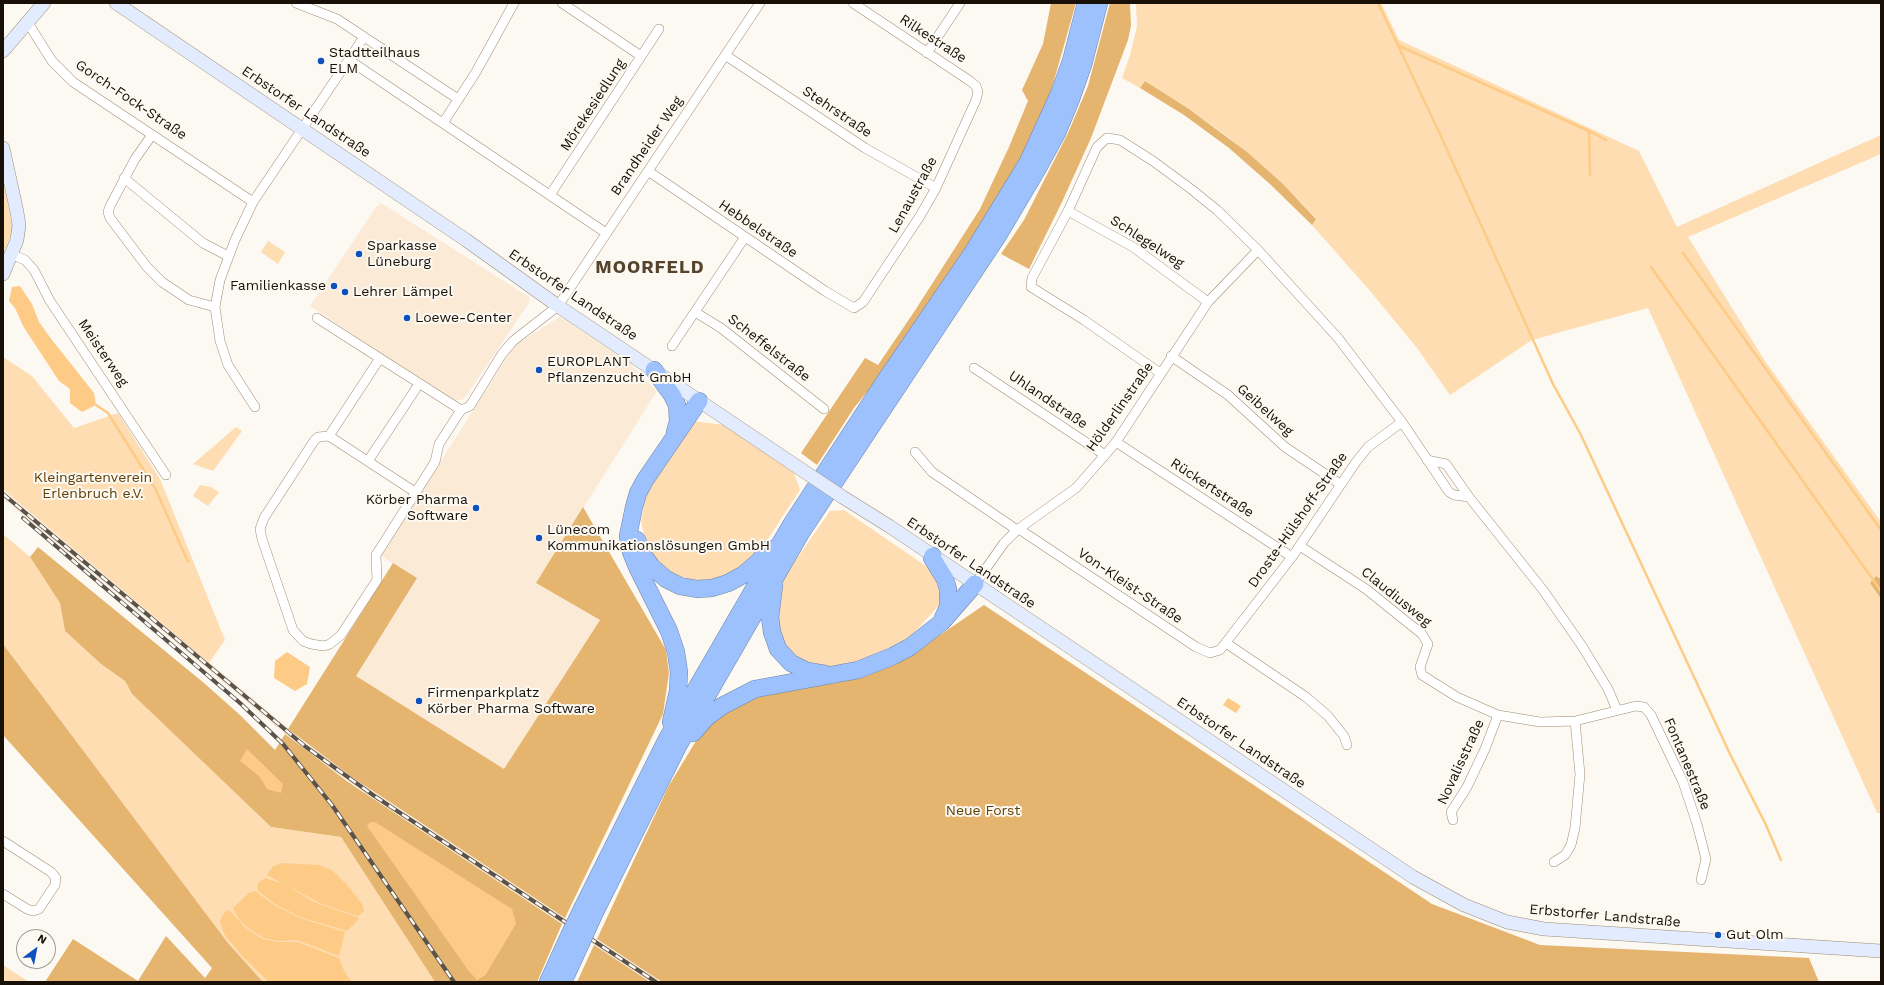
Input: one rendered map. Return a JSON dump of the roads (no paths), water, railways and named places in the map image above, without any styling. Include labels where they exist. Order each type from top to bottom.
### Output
[{"type":"highway","points":[[548,982],[575,939],[667,739],[792,525],[883,384],[973,252],[1028,162],[1045,127],[1066,74],[1086,3]]},
{"type":"highway","points":[[588,911],[678,746],[807,525],[999,234],[1038,168],[1057,133],[1071,99],[1083,65],[1099,3]]},
{"type":"highway","points":[[654,370],[672,395],[676,404],[678,421],[674,436]]},
{"type":"highway","points":[[667,739],[678,690],[679,672],[676,652],[669,632],[638,569],[631,552],[628,536],[638,493],[654,465],[699,401]]},
{"type":"highway","points":[[632,521],[636,539],[652,567],[666,579],[680,586],[697,589],[728,583],[742,575],[758,562],[789,525],[792,525]]},
{"type":"highway","points":[[933,556],[932,558],[945,579],[948,589],[948,606],[942,622]]},
{"type":"highway","points":[[775,578],[770,618],[772,632],[778,649],[791,663],[807,671],[835,676]]},
{"type":"highway","points":[[659,783],[694,732],[706,718],[722,706],[755,689],[835,676],[858,670],[893,656],[910,647],[942,622],[975,584]]},
{"type":"highway","points":[[563,982],[575,939]]},
{"type":"street","points":[[3,51],[44,3]]},
{"type":"street","name":"Erbstorfer Landstraße","points":[[116,3],[466,240],[558,306],[699,401],[1413,877],[1440,893],[1490,916],[1526,926],[1544,929],[1881,951]]},
{"type":"street","points":[[296,3],[337,19],[458,99]]},
{"type":"street","points":[[443,123],[476,72],[514,3]]},
{"type":"street","points":[[562,3],[641,56]]},
{"type":"street","name":"Brandheider Weg","points":[[329,436],[318,437],[314,441],[264,518],[260,529],[262,539],[293,630],[303,641],[318,646],[330,644],[341,635],[377,580],[376,555],[435,462],[439,444],[461,410],[470,406],[502,354],[513,341],[558,306],[760,3]]},
{"type":"street","name":"Rilkestraße","points":[[853,3],[976,86]]},
{"type":"street","points":[[927,53],[960,3]]},
{"type":"street","name":"Gorch-Fock-Straße","points":[[28,23],[52,61],[66,76],[253,202]]},
{"type":"street","name":"Mörekesiedlung","points":[[550,195],[658,29]]},
{"type":"street","points":[[255,407],[228,365],[220,341],[215,307],[220,280],[228,256],[253,202],[364,37]]},
{"type":"street","name":"Stehrstraße","points":[[726,55],[865,148],[936,188]]},
{"type":"street","points":[[349,60],[606,233]]},
{"type":"street","name":"Lenaustraße","points":[[854,308],[863,302],[885,271],[936,188],[976,100],[978,92],[976,86]]},
{"type":"street","points":[[152,135],[124,178],[108,212],[115,226],[147,267],[162,282],[189,300],[215,307]]},
{"type":"street","points":[[1160,373],[1090,323],[1031,287],[1032,278],[1068,211],[1097,147],[1107,138],[1120,140],[1154,161],[1191,189],[1258,250],[1338,338],[1402,422],[1449,492],[1454,495],[1469,497]]},
{"type":"street","points":[[3,148],[19,225],[17,240],[3,274]]},
{"type":"street","name":"Hebbelstraße","points":[[648,171],[745,237],[854,308]]},
{"type":"street","points":[[124,178],[198,239],[209,247],[228,256]]},
{"type":"street","name":"Schlegelweg","points":[[1068,211],[1133,247],[1208,302]]},
{"type":"street","points":[[672,346],[745,237]]},
{"type":"street","name":"Hölderlinstraße","points":[[975,584],[1004,543],[1018,530],[1076,488],[1105,455],[1116,442],[1171,356],[1208,302],[1258,250]]},
{"type":"street","name":"Meisterweg","points":[[11,254],[25,260],[34,270],[50,301],[166,475]]},
{"type":"street","name":"Scheffelstraße","points":[[696,312],[721,328],[824,409]]},
{"type":"street","points":[[317,318],[461,410]]},
{"type":"street","name":"Geibelweg","points":[[1171,356],[1228,395],[1285,447],[1340,484]]},
{"type":"street","points":[[380,358],[329,436],[415,492]]},
{"type":"street","name":"Uhlandstraße","points":[[974,368],[1105,455]]},
{"type":"street","points":[[368,461],[419,384]]},
{"type":"street","name":"Droste-Hülshoff-Straße","points":[[1226,643],[1300,546],[1340,484],[1368,447],[1402,422]]},
{"type":"street","name":"Rückertstraße","points":[[1116,442],[1292,557]]},
{"type":"street","points":[[915,452],[932,472],[1018,530]]},
{"type":"street","points":[[1427,460],[1446,464],[1469,497],[1564,618],[1608,689],[1617,710]]},
{"type":"street","name":"Von-Kleist-Straße","points":[[1018,530],[1196,646],[1210,653],[1220,650],[1226,643]]},
{"type":"street","name":"Claudiusweg","points":[[1300,546],[1366,589],[1422,634],[1428,644],[1420,667],[1422,675],[1457,697],[1498,715],[1540,722],[1575,721],[1636,706],[1644,707]]},
{"type":"street","points":[[1226,643],[1306,697],[1328,716],[1344,736],[1346,744]]},
{"type":"street","name":"Fontanestraße","points":[[1644,707],[1651,715],[1683,782],[1706,859],[1701,880]]},
{"type":"street","name":"Novalisstraße","points":[[1453,820],[1451,812],[1470,781],[1485,749],[1498,715]]},
{"type":"street","points":[[1554,862],[1565,855],[1571,845],[1575,828],[1580,774],[1575,721]]},
{"type":"street","points":[[3,841],[51,872],[56,878],[55,885],[39,909],[33,912],[3,894]]},
{"type":"waterway","points":[[1378,3],[1439,132],[1553,384],[1581,435],[1730,754],[1766,825],[1781,860]]},
{"type":"waterway","points":[[1397,45],[1589,131],[1590,175]]},
{"type":"waterway","points":[[1589,131],[1606,140]]},
{"type":"waterway","points":[[1683,253],[1881,530]]},
{"type":"waterway","points":[[1651,267],[1881,591]]},
{"type":"waterway","points":[[96,405],[108,413],[155,488],[188,562]]},
{"type":"railway","points":[[3,494],[306,747],[373,795],[656,982]]},
{"type":"railway","points":[[23,518],[240,703],[283,744],[332,805],[454,982]]},
{"type":"place","name":"Stadtteilhaus ELM","points":[[321,61]]},
{"type":"place","name":"Sparkasse Lüneburg","points":[[359,254]]},
{"type":"place","name":"Familienkasse","points":[[334,286]]},
{"type":"place","name":"Lehrer Lämpel","points":[[345,292]]},
{"type":"place","name":"Loewe-Center","points":[[407,318]]},
{"type":"place","name":"EUROPLANT Pflanzenzucht GmbH","points":[[539,370]]},
{"type":"place","name":"Körber Pharma Software","points":[[476,508]]},
{"type":"place","name":"Lünecom Kommunikationslösungen GmbH","points":[[539,538]]},
{"type":"place","name":"Firmenparkplatz Körber Pharma Software","points":[[419,701]]},
{"type":"place","name":"Gut Olm","points":[[1718,935]]},
{"type":"district","name":"MOORFELD","points":[[650,268]]},
{"type":"park label","name":"Kleingartenverein Erlenbruch e.V.","points":[[93,486]]},
{"type":"park label","name":"Neue Forst","points":[[983,811]]}]
